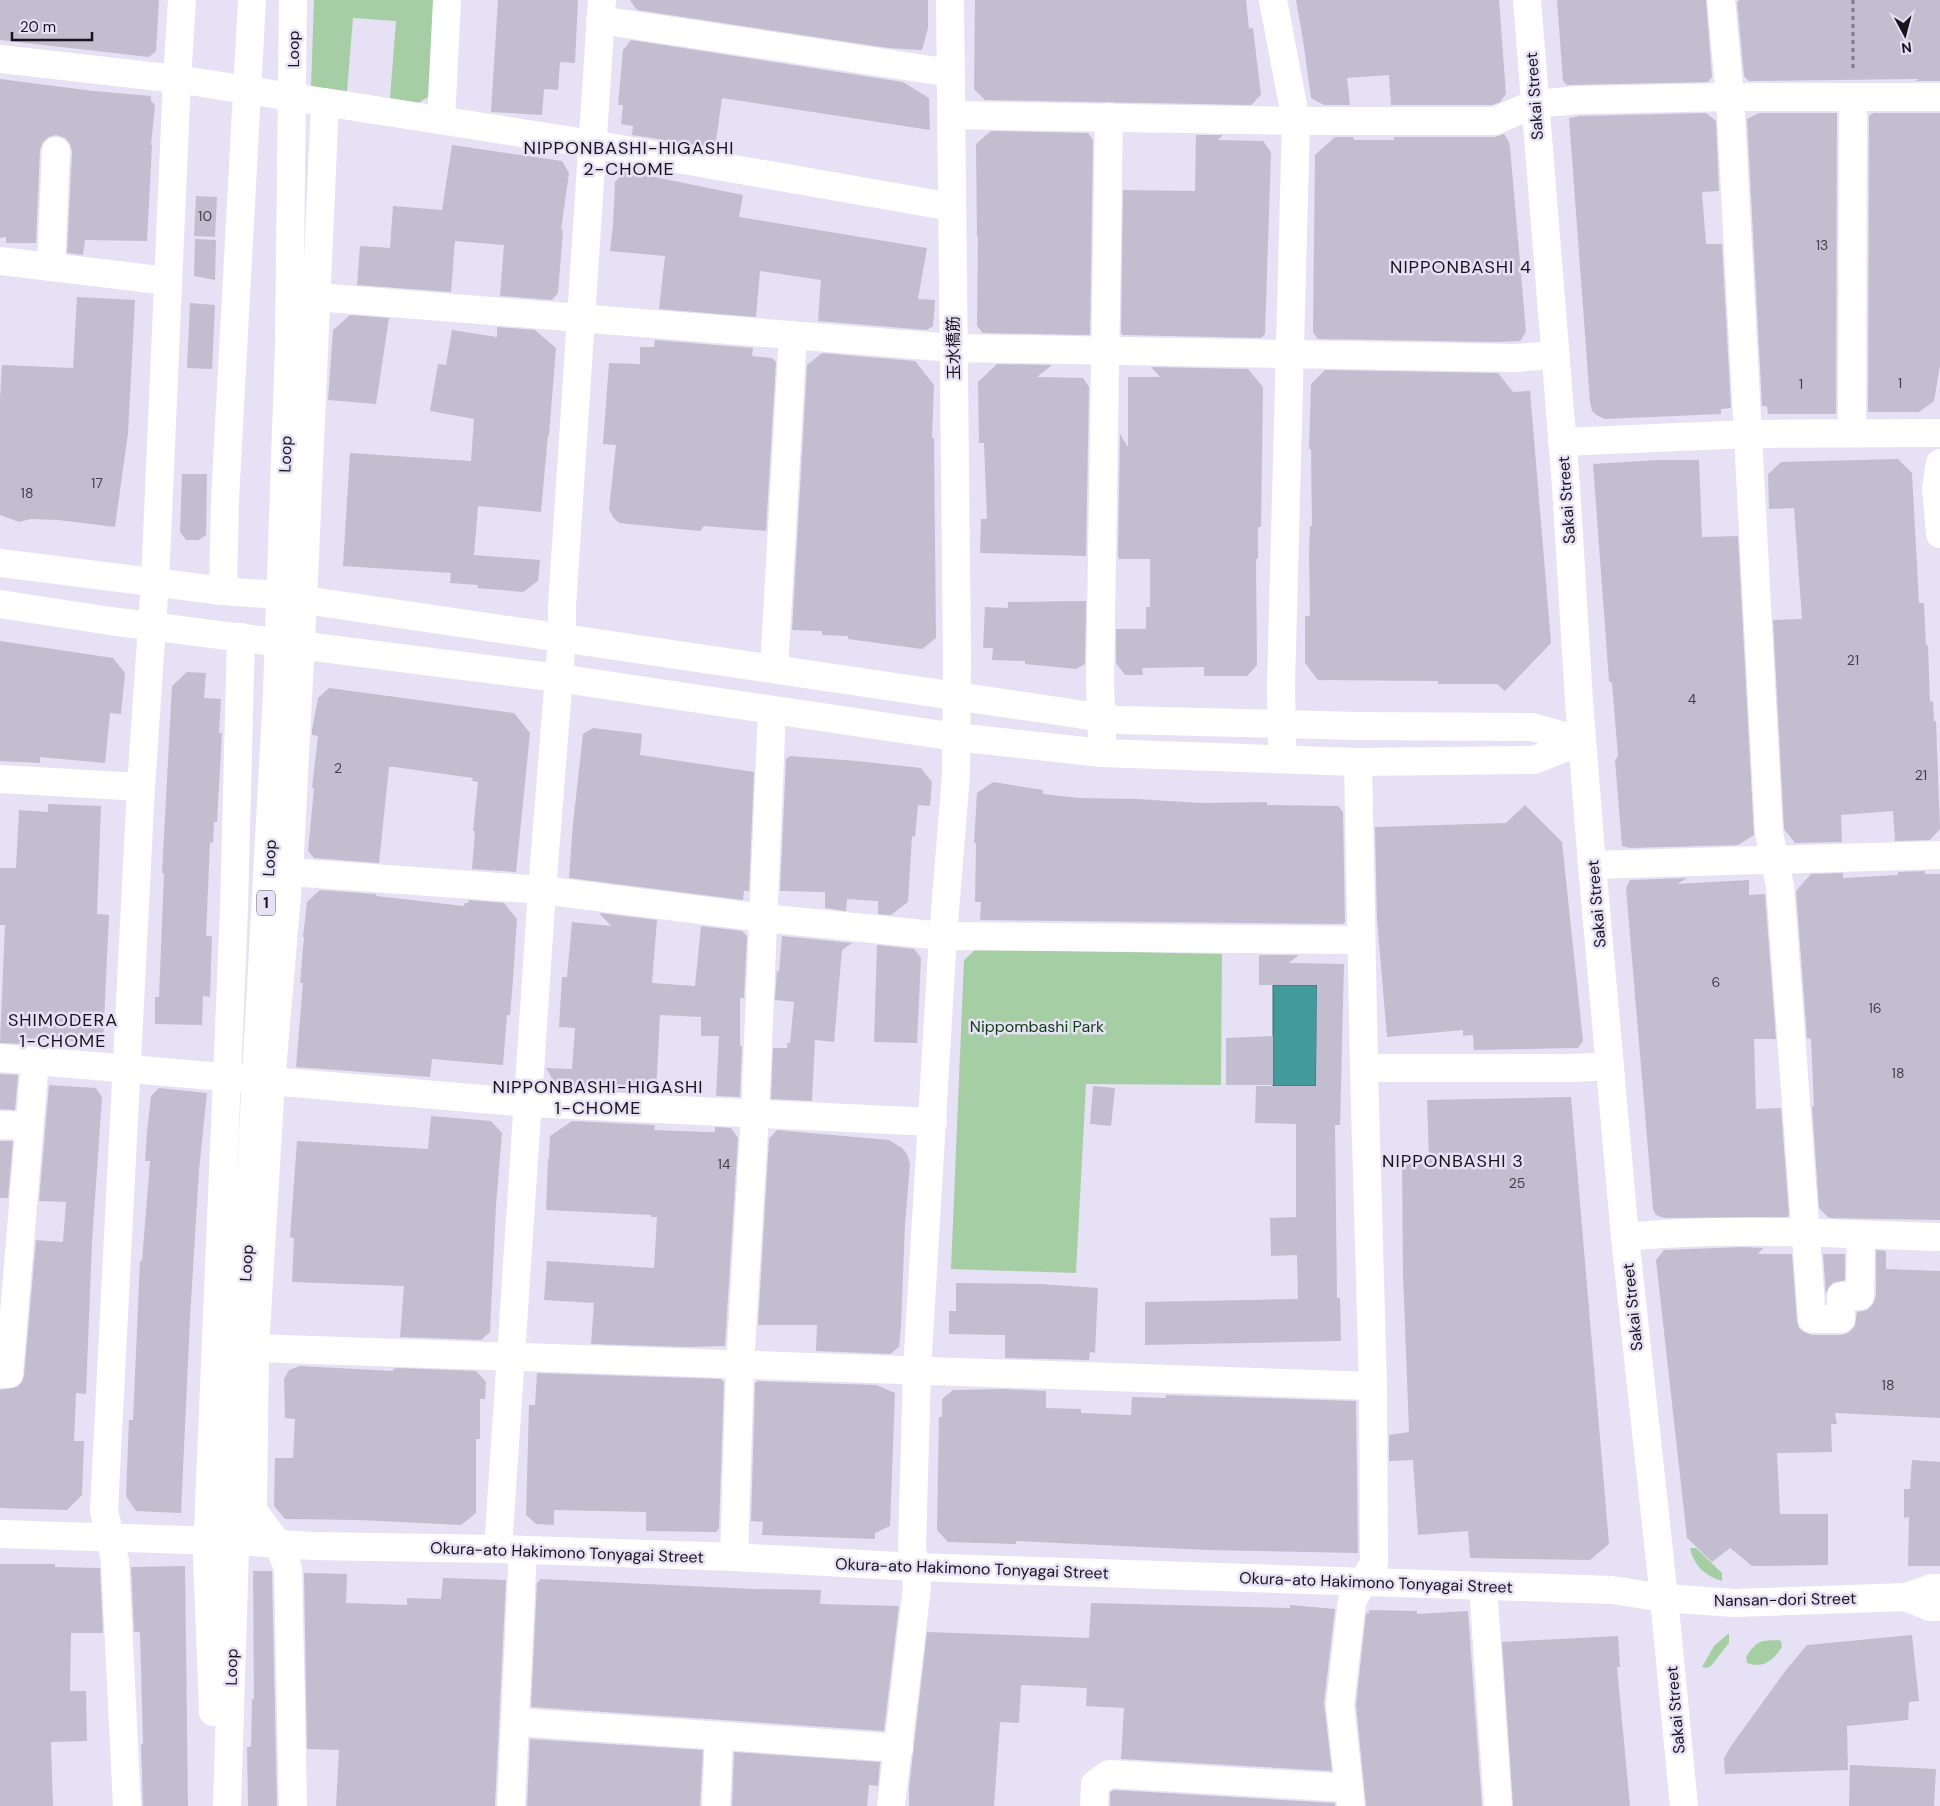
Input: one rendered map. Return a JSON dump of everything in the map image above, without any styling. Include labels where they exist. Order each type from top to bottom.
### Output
[{"type":"main road","points":[[127,1806],[115,1561],[104,1510],[141,787],[155,582],[182,0]]},
{"type":"main road","points":[[224,591],[226,499],[252,0]]},
{"type":"main road","name":"Loop","points":[[227,1806],[241,1355],[277,692],[289,336],[293,0]]},
{"type":"main road","points":[[441,120],[447,0]]},
{"type":"main road","name":"玉水橋筋","points":[[891,1806],[918,1587],[912,1547],[917,1370],[956,775],[950,0]]},
{"type":"main road","points":[[1273,0],[1296,121],[1281,685],[1282,760]]},
{"type":"main road","name":"Sakai Street","points":[[1527,0],[1562,442],[1592,865],[1625,1237],[1664,1598],[1684,1806]]},
{"type":"main road","points":[[1721,0],[1730,97],[1769,833],[1780,886],[1812,1318],[1841,1319],[1841,1296],[1860,1296],[1861,1235]]},
{"type":"main road","points":[[511,1806],[516,1722],[511,1550],[510,1356],[529,1103],[542,890],[562,638],[562,606],[601,10],[950,73]]},
{"type":"main road","points":[[0,59],[177,79],[441,120],[592,144],[952,207]]},
{"type":"main road","points":[[951,114],[1296,121],[1495,121],[1534,104],[1578,100],[1730,97],[1940,97]]},
{"type":"main road","points":[[1852,433],[1853,98]]},
{"type":"main road","points":[[293,1806],[288,1568],[278,1544],[253,1510],[255,1348],[271,1082],[289,872],[325,102]]},
{"type":"main road","points":[[1102,753],[1104,352],[1109,118]]},
{"type":"main road","points":[[51,267],[56,151]]},
{"type":"main road","points":[[0,261],[168,281]]},
{"type":"main road","points":[[317,297],[953,348],[1515,358],[1555,355]]},
{"type":"main road","points":[[774,669],[793,335]]},
{"type":"main road","points":[[1562,442],[1749,434],[1940,433]]},
{"type":"main road","points":[[1940,463],[1936,488],[1940,534]]},
{"type":"main road","points":[[0,563],[224,591],[264,594],[524,634],[1118,720],[1532,728],[1582,741]]},
{"type":"main road","points":[[0,604],[110,621],[558,678],[956,737],[1102,753],[1358,762],[1534,760],[1582,741]]},
{"type":"main road","points":[[216,1806],[207,1554],[234,909],[241,637]]},
{"type":"main road","points":[[734,1557],[740,1365],[755,1114],[772,710]]},
{"type":"main road","points":[[1094,1806],[1096,1784],[1109,1774],[1350,1797],[1340,1705],[1352,1601],[1374,1562],[1374,1386],[1364,1068],[1358,762]]},
{"type":"main road","points":[[0,779],[141,787]]},
{"type":"main road","points":[[1592,865],[1940,855]]},
{"type":"main road","points":[[289,872],[542,890],[764,918],[944,936],[1361,940]]},
{"type":"main road","points":[[0,1058],[529,1103],[933,1122]]},
{"type":"main road","points":[[4,1374],[35,1060]]},
{"type":"main road","points":[[1364,1068],[1573,1068],[1610,1066]]},
{"type":"main road","points":[[0,1125],[29,1126]]},
{"type":"main road","points":[[1625,1237],[1665,1233],[1807,1232],[1940,1237]]},
{"type":"main road","points":[[255,1348],[1374,1386]]},
{"type":"main road","name":"Okura-ato Hakimono Tonyagai Street","points":[[0,1534],[734,1557],[915,1567],[1612,1590],[1664,1598]]},
{"type":"main road","points":[[1483,1586],[1498,1806]]},
{"type":"main road","points":[[1906,1596],[1932,1588],[1940,1588]]},
{"type":"main road","points":[[1906,1596],[1930,1608],[1940,1607]]},
{"type":"main road","name":"Nansan-dori Street","points":[[1664,1598],[1734,1603],[1906,1596]]},
{"type":"main road","points":[[516,1722],[899,1748]]},
{"type":"main road","points":[[716,1806],[719,1736]]},
{"type":"path","points":[[1853,0],[1853,98]]},
{"type":"green space","points":[[314,0],[438,0],[433,94],[418,103],[390,98],[396,21],[353,18],[347,91],[311,87]]},
{"type":"green space","name":"Nippombashi Park","points":[[976,949],[1222,954],[1221,1085],[1086,1084],[1076,1273],[951,1269],[964,960]]},
{"type":"green space","points":[[1690,1548],[1696,1548],[1722,1573],[1722,1581],[1705,1573],[1697,1565]]},
{"type":"green space","points":[[1729,1633],[1729,1643],[1711,1666],[1707,1668],[1702,1667],[1714,1646]]},
{"type":"green space","points":[[1781,1641],[1782,1647],[1768,1662],[1759,1665],[1747,1663],[1746,1657],[1756,1645],[1762,1642]]},
{"type":"shaded area","points":[[1273,985],[1317,985],[1316,1086],[1273,1086]]},
{"type":"building","points":[[0,0],[159,0],[156,51],[149,57],[0,40]]},
{"type":"building","points":[[498,0],[578,0],[575,63],[560,62],[558,90],[544,89],[542,115],[491,112]]},
{"type":"building","points":[[630,0],[928,0],[928,28],[922,50],[888,48],[637,10]]},
{"type":"building","points":[[975,0],[1246,0],[1249,29],[1253,28],[1261,95],[1251,105],[985,100],[974,89]]},
{"type":"building","points":[[1296,0],[1499,0],[1506,94],[1500,102],[1492,105],[1391,105],[1389,75],[1347,78],[1350,105],[1324,105],[1311,98]]},
{"type":"building","points":[[1557,0],[1706,0],[1712,77],[1708,82],[1567,85],[1563,81]]},
{"type":"building","points":[[1740,0],[1940,0],[1940,81],[1915,81],[1919,79],[1749,81],[1744,76],[1737,2]]},
{"type":"building","points":[[631,40],[903,82],[929,98],[930,130],[722,98],[715,148],[632,135],[633,126],[621,124],[623,105],[618,105],[623,50]]},
{"type":"building","points":[[0,79],[93,91],[151,96],[151,101],[155,105],[151,145],[147,241],[85,240],[83,255],[67,253],[72,152],[70,144],[65,138],[56,135],[49,137],[43,142],[40,150],[36,243],[6,243],[6,237],[0,238]]},
{"type":"building","points":[[1706,113],[1716,121],[1719,191],[1702,192],[1706,244],[1722,244],[1731,408],[1721,409],[1721,414],[1605,419],[1592,411],[1590,402],[1569,118],[1580,116]]},
{"type":"building","points":[[1759,113],[1837,113],[1835,414],[1768,414],[1767,406],[1762,406],[1747,119]]},
{"type":"building","points":[[1873,113],[1940,113],[1940,365],[1934,401],[1919,412],[1868,412],[1869,116]]},
{"type":"building","points":[[991,131],[1088,133],[1093,140],[1090,335],[983,333],[977,326],[976,144]]},
{"type":"building","points":[[1504,134],[1510,147],[1526,332],[1520,341],[1318,339],[1313,332],[1315,155],[1335,137],[1353,137],[1354,140],[1394,140],[1394,137],[1495,137]]},
{"type":"building","points":[[1196,135],[1223,135],[1218,140],[1263,141],[1271,152],[1265,334],[1261,338],[1123,335],[1121,333],[1123,190],[1195,191]]},
{"type":"building","points":[[452,145],[562,161],[569,173],[561,230],[563,230],[558,293],[552,300],[500,296],[504,245],[455,241],[451,292],[357,285],[360,246],[390,248],[393,206],[442,210]]},
{"type":"building","points":[[625,171],[743,195],[739,217],[927,248],[918,299],[935,300],[933,326],[927,330],[818,321],[821,280],[760,271],[756,317],[659,309],[665,256],[610,251],[615,182]]},
{"type":"building","points":[[196,196],[217,197],[215,237],[194,236]]},
{"type":"building","points":[[195,239],[216,240],[215,280],[194,276]]},
{"type":"building","points":[[77,297],[135,300],[128,433],[115,527],[58,520],[31,519],[19,522],[0,515],[0,399],[2,365],[73,368]]},
{"type":"building","points":[[190,303],[215,305],[212,369],[187,368]]},
{"type":"building","points":[[350,315],[389,318],[376,404],[328,400],[333,330]]},
{"type":"building","points":[[497,327],[535,330],[556,348],[549,435],[541,512],[478,506],[474,555],[540,560],[538,581],[523,592],[477,588],[478,585],[450,583],[451,573],[343,566],[350,453],[471,461],[474,419],[430,411],[438,364],[446,365],[452,330],[497,337]]},
{"type":"building","points":[[655,340],[753,348],[752,356],[772,358],[776,362],[766,531],[704,526],[700,531],[619,523],[613,517],[609,509],[616,445],[603,444],[609,363],[640,364],[640,347],[654,347]]},
{"type":"building","points":[[822,353],[915,361],[934,385],[932,438],[934,438],[936,638],[922,649],[848,639],[848,636],[822,635],[822,631],[792,630],[807,365]]},
{"type":"building","points":[[997,364],[1052,365],[1037,377],[1083,378],[1089,387],[1086,556],[980,553],[981,519],[987,519],[984,443],[979,443],[978,382]]},
{"type":"building","points":[[1151,367],[1248,369],[1263,387],[1261,527],[1258,527],[1258,559],[1256,559],[1257,665],[1247,676],[1204,676],[1204,667],[1142,668],[1143,675],[1125,675],[1116,663],[1116,629],[1146,629],[1146,607],[1150,607],[1150,559],[1119,559],[1118,556],[1120,434],[1128,447],[1128,377],[1160,377]]},
{"type":"building","points":[[1325,370],[1498,373],[1513,392],[1530,391],[1551,643],[1505,691],[1497,684],[1438,684],[1438,681],[1318,680],[1305,663],[1305,616],[1310,616],[1309,554],[1310,526],[1312,526],[1311,449],[1309,449],[1311,384]]},
{"type":"building","points":[[1898,459],[1912,473],[1919,603],[1924,603],[1930,702],[1933,701],[1934,721],[1936,721],[1940,829],[1930,840],[1895,841],[1893,811],[1841,815],[1842,842],[1795,843],[1784,829],[1773,620],[1802,619],[1794,508],[1769,509],[1768,474],[1781,462]]},
{"type":"building","points":[[1657,460],[1699,460],[1702,537],[1738,536],[1754,835],[1738,845],[1630,848],[1622,846],[1615,760],[1618,756],[1612,683],[1609,681],[1593,464]]},
{"type":"building","points":[[182,474],[207,474],[206,535],[199,540],[186,540],[180,532]]},
{"type":"building","points":[[1086,601],[1085,664],[1076,669],[1025,664],[1025,661],[992,660],[993,648],[983,648],[985,607],[1008,608],[1008,602]]},
{"type":"building","points":[[0,641],[113,658],[125,673],[121,714],[110,713],[105,763],[40,757],[40,763],[0,761]]},
{"type":"building","points":[[187,672],[206,673],[204,698],[221,699],[219,733],[222,733],[217,822],[214,822],[213,843],[210,842],[206,936],[212,936],[210,997],[203,996],[202,1025],[155,1024],[155,997],[159,997],[164,873],[162,873],[172,686]]},
{"type":"building","points":[[329,688],[514,713],[530,733],[516,872],[472,869],[475,831],[473,831],[478,782],[472,781],[473,778],[394,767],[389,767],[379,863],[314,858],[308,851],[318,736],[312,735],[312,730],[318,698]]},
{"type":"building","points":[[593,728],[642,734],[640,755],[754,772],[749,891],[744,891],[743,900],[569,878],[583,734]]},
{"type":"building","points":[[790,756],[921,768],[932,782],[930,806],[918,805],[915,837],[912,836],[908,902],[891,915],[878,914],[878,901],[847,899],[846,911],[825,908],[825,892],[780,891],[786,759]]},
{"type":"building","points":[[993,782],[1043,790],[1043,794],[1079,798],[1201,803],[1267,802],[1267,805],[1338,806],[1343,812],[1345,922],[1343,924],[980,920],[981,902],[975,902],[976,843],[974,843],[977,793]]},
{"type":"building","points":[[48,804],[101,806],[97,914],[109,915],[103,1043],[23,1039],[23,1044],[0,1043],[5,925],[0,925],[0,868],[16,868],[19,810],[48,812]]},
{"type":"building","points":[[1525,805],[1562,842],[1583,1041],[1578,1048],[1474,1050],[1473,1035],[1463,1036],[1463,1030],[1387,1037],[1377,919],[1375,827],[1506,823]]},
{"type":"building","points":[[1925,871],[1925,874],[1940,874],[1940,1220],[1829,1218],[1819,1208],[1812,1106],[1814,1106],[1811,1039],[1807,1038],[1796,891],[1811,874],[1843,873],[1843,878],[1898,875],[1898,872]]},
{"type":"building","points":[[1687,878],[1677,884],[1749,880],[1749,895],[1765,894],[1776,1039],[1754,1039],[1756,1109],[1781,1108],[1789,1215],[1787,1217],[1664,1218],[1656,1215],[1653,1209],[1626,888],[1630,880]]},
{"type":"building","points":[[320,890],[376,894],[376,896],[464,906],[469,900],[504,903],[517,919],[510,1015],[507,1015],[503,1065],[432,1059],[430,1077],[296,1067],[303,983],[300,983],[303,937],[307,902]]},
{"type":"building","points":[[599,913],[657,920],[652,983],[695,986],[701,926],[742,931],[747,936],[744,998],[740,998],[740,1046],[742,1046],[740,1097],[716,1096],[719,1036],[701,1036],[701,1017],[660,1015],[656,1093],[558,1089],[546,1068],[572,1069],[575,1028],[559,1027],[562,977],[567,977],[572,922],[611,926]]},
{"type":"building","points":[[782,936],[852,943],[842,950],[834,1042],[815,1040],[812,1101],[771,1099],[773,1048],[787,1048],[787,1043],[790,1043],[794,1002],[775,1000]]},
{"type":"building","points":[[877,945],[914,949],[921,958],[917,1043],[874,1042]]},
{"type":"building","points":[[1259,955],[1299,955],[1289,963],[1344,964],[1340,1125],[1335,1125],[1337,1298],[1340,1298],[1341,1341],[1145,1345],[1145,1302],[1298,1299],[1297,1255],[1271,1256],[1270,1218],[1296,1217],[1296,1124],[1255,1123],[1256,1086],[1316,1086],[1317,985],[1259,985]]},
{"type":"building","points":[[1273,1036],[1273,1085],[1226,1085],[1226,1038]]},
{"type":"building","points":[[0,1074],[18,1075],[15,1110],[0,1109]]},
{"type":"building","points":[[49,1085],[96,1088],[102,1097],[92,1242],[86,1394],[76,1393],[74,1441],[84,1441],[82,1495],[67,1510],[0,1508],[0,1390],[17,1387],[22,1382],[24,1376],[36,1240],[63,1242],[66,1202],[39,1201]]},
{"type":"building","points":[[1093,1086],[1115,1088],[1111,1126],[1090,1124]]},
{"type":"building","points":[[159,1088],[207,1093],[199,1170],[181,1513],[136,1511],[126,1496],[129,1420],[133,1420],[140,1261],[142,1261],[150,1161],[145,1161],[147,1132],[151,1096]]},
{"type":"building","points":[[1571,1097],[1609,1544],[1590,1560],[1470,1558],[1468,1531],[1418,1535],[1413,1460],[1389,1461],[1389,1435],[1409,1432],[1403,1274],[1402,1160],[1429,1159],[1427,1100]]},
{"type":"building","points":[[431,1116],[491,1121],[502,1133],[496,1205],[490,1332],[481,1340],[400,1337],[404,1286],[292,1282],[294,1238],[290,1237],[297,1141],[428,1149]]},
{"type":"building","points":[[572,1121],[655,1125],[654,1130],[715,1132],[715,1127],[731,1128],[738,1138],[725,1346],[688,1347],[591,1344],[594,1303],[544,1300],[547,1261],[654,1268],[657,1217],[651,1217],[651,1215],[546,1210],[550,1136]]},
{"type":"building","points":[[777,1130],[889,1140],[902,1148],[907,1154],[910,1164],[905,1225],[901,1326],[899,1347],[890,1354],[816,1351],[817,1325],[758,1325],[769,1139]]},
{"type":"building","points":[[0,1141],[13,1141],[8,1198],[0,1198]]},
{"type":"building","points":[[1763,1248],[1758,1254],[1792,1254],[1797,1321],[1799,1328],[1812,1335],[1841,1335],[1848,1333],[1855,1326],[1857,1312],[1867,1310],[1873,1304],[1876,1296],[1876,1250],[1886,1251],[1886,1269],[1940,1271],[1940,1418],[1835,1413],[1837,1424],[1831,1424],[1832,1452],[1777,1453],[1780,1514],[1828,1514],[1828,1565],[1752,1566],[1730,1548],[1712,1562],[1687,1538],[1656,1260],[1664,1250]]},
{"type":"building","points":[[1823,1254],[1845,1254],[1845,1280],[1833,1283],[1828,1288],[1826,1294]]},
{"type":"building","points":[[956,1283],[1040,1284],[1098,1288],[1095,1353],[1090,1352],[1089,1360],[1005,1358],[1005,1335],[949,1334],[949,1311],[956,1311]]},
{"type":"building","points":[[300,1366],[393,1371],[393,1369],[398,1368],[476,1371],[486,1382],[485,1399],[480,1399],[480,1439],[476,1439],[476,1513],[461,1525],[359,1520],[285,1519],[274,1506],[275,1458],[293,1458],[295,1419],[285,1418],[284,1379],[289,1370]]},
{"type":"building","points":[[537,1373],[721,1379],[724,1382],[719,1528],[716,1532],[646,1531],[646,1512],[554,1510],[554,1525],[536,1524],[526,1515],[529,1405],[535,1405]]},
{"type":"building","points":[[758,1381],[876,1385],[895,1393],[890,1526],[875,1533],[875,1539],[762,1535],[763,1522],[751,1521],[755,1383]]},
{"type":"building","points":[[1004,1389],[1046,1391],[1046,1408],[1081,1409],[1081,1413],[1131,1415],[1132,1397],[1166,1398],[1166,1395],[1356,1401],[1358,1553],[1207,1550],[1016,1541],[1016,1544],[948,1542],[937,1530],[939,1417],[942,1417],[942,1399],[953,1390]]},
{"type":"building","points":[[1912,1460],[1940,1462],[1940,1566],[1908,1566],[1909,1517],[1904,1518],[1904,1489],[1910,1489]]},
{"type":"building","points":[[0,1564],[55,1564],[55,1567],[100,1568],[103,1633],[71,1633],[70,1691],[86,1691],[87,1741],[51,1742],[53,1806],[0,1806]]},
{"type":"building","points":[[185,1566],[188,1806],[143,1806],[140,1632],[134,1632],[131,1567]]},
{"type":"building","points":[[253,1571],[272,1571],[277,1806],[248,1806],[247,1747],[251,1747],[252,1699],[254,1699]]},
{"type":"building","points":[[304,1573],[347,1574],[346,1603],[407,1605],[407,1598],[441,1599],[443,1578],[506,1580],[495,1806],[336,1806],[339,1750],[307,1749]]},
{"type":"building","points":[[540,1579],[754,1589],[821,1590],[820,1604],[899,1606],[884,1731],[531,1707],[537,1582]]},
{"type":"building","points":[[1091,1603],[1290,1608],[1290,1605],[1335,1609],[1324,1703],[1332,1771],[1121,1759],[1124,1708],[1086,1706],[1087,1688],[1021,1685],[1019,1723],[1000,1722],[994,1806],[909,1806],[909,1788],[927,1632],[1089,1638]]},
{"type":"building","points":[[1369,1610],[1417,1611],[1417,1614],[1468,1611],[1482,1806],[1366,1806],[1356,1705],[1366,1613],[1369,1613]]},
{"type":"building","points":[[1912,1635],[1919,1701],[1909,1702],[1908,1720],[1847,1726],[1848,1770],[1725,1774],[1724,1758],[1731,1746],[1786,1670],[1807,1645]]},
{"type":"building","points":[[1618,1636],[1620,1667],[1617,1667],[1630,1806],[1513,1806],[1502,1642]]},
{"type":"building","points":[[530,1739],[703,1750],[700,1806],[527,1806]]},
{"type":"building","points":[[734,1752],[880,1762],[878,1786],[869,1785],[867,1806],[732,1806]]},
{"type":"building","points":[[1850,1765],[1936,1769],[1934,1806],[1849,1806]]},
{"type":"building","points":[[1114,1790],[1335,1803],[1335,1806],[1110,1806],[1110,1792]]},
{"type":"district","name":"NIPPONBASHI-HIGASHI 2-CHOME","points":[[629,158]]},
{"type":"district","name":"NIPPONBASHI 4","points":[[1461,267]]},
{"type":"district","name":"SHIMODERA 1-CHOME","points":[[63,1030]]},
{"type":"district","name":"NIPPONBASHI-HIGASHI 1-CHOME","points":[[598,1097]]},
{"type":"district","name":"NIPPONBASHI 3","points":[[1453,1161]]}]
